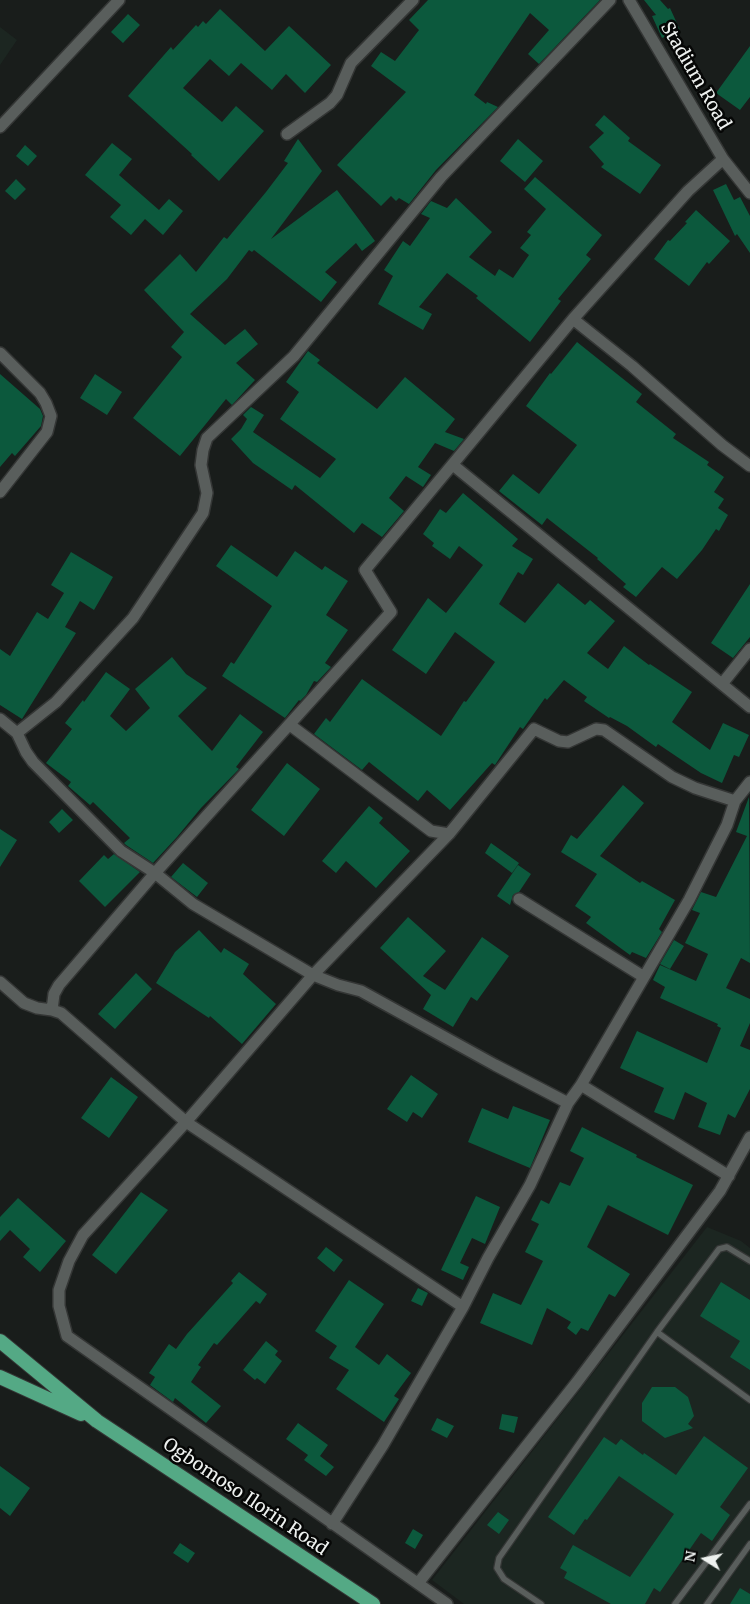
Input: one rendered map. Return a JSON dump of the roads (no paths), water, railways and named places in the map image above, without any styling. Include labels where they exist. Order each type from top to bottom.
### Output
[{"type":"highway","points":[[0,1341],[97,1421]]},
{"type":"highway","points":[[0,1377],[97,1421]]},
{"type":"highway","name":"Ogbomoso Ilorin Road","points":[[97,1421],[373,1604]]},
{"type":"street","points":[[0,127],[119,0]]},
{"type":"street","points":[[287,134],[330,103],[337,95],[351,63],[413,0]]},
{"type":"street","points":[[18,734],[56,702],[133,618],[203,513],[207,493],[201,465],[207,438],[294,356],[441,178],[610,0]]},
{"type":"street","name":"Stadium Road","points":[[630,0],[723,159],[750,193]]},
{"type":"street","points":[[52,1010],[54,994],[59,985],[156,873],[391,612],[365,570],[573,319],[688,191],[723,159]]},
{"type":"street","points":[[573,319],[632,366],[750,466]]},
{"type":"street","points":[[0,353],[40,392],[51,416],[46,432],[0,492]]},
{"type":"street","points":[[453,465],[750,707]]},
{"type":"street","points":[[722,684],[750,649]]},
{"type":"street","points":[[0,719],[18,734],[33,762],[121,851],[156,873],[193,904],[313,975],[338,985],[361,990],[495,1065],[568,1103]]},
{"type":"street","points":[[290,725],[431,831],[449,834]]},
{"type":"street","points":[[448,1604],[67,1336],[59,1306],[58,1290],[74,1252],[84,1235],[186,1122],[313,975],[449,834],[534,729],[559,741],[568,742],[596,729],[604,730],[672,776],[695,788],[735,801]]},
{"type":"street","points":[[332,1524],[383,1445],[463,1307],[488,1258],[530,1185],[568,1103],[581,1085],[688,900],[728,825],[735,801],[750,782]]},
{"type":"street","points":[[428,856],[431,831]]},
{"type":"street","points":[[519,899],[644,977]]},
{"type":"street","points":[[0,982],[24,1003],[61,1013],[186,1122],[463,1307]]},
{"type":"street","points":[[581,1085],[728,1176]]},
{"type":"street","points":[[419,1582],[577,1382],[720,1191],[750,1137]]},
{"type":"lane","points":[[540,1604],[504,1579],[497,1568],[499,1558],[658,1332],[719,1249],[727,1247],[750,1261]]},
{"type":"lane","points":[[658,1332],[750,1400]]},
{"type":"lane","points":[[675,1604],[750,1504]]},
{"type":"lane","points":[[707,1604],[750,1544]]}]
